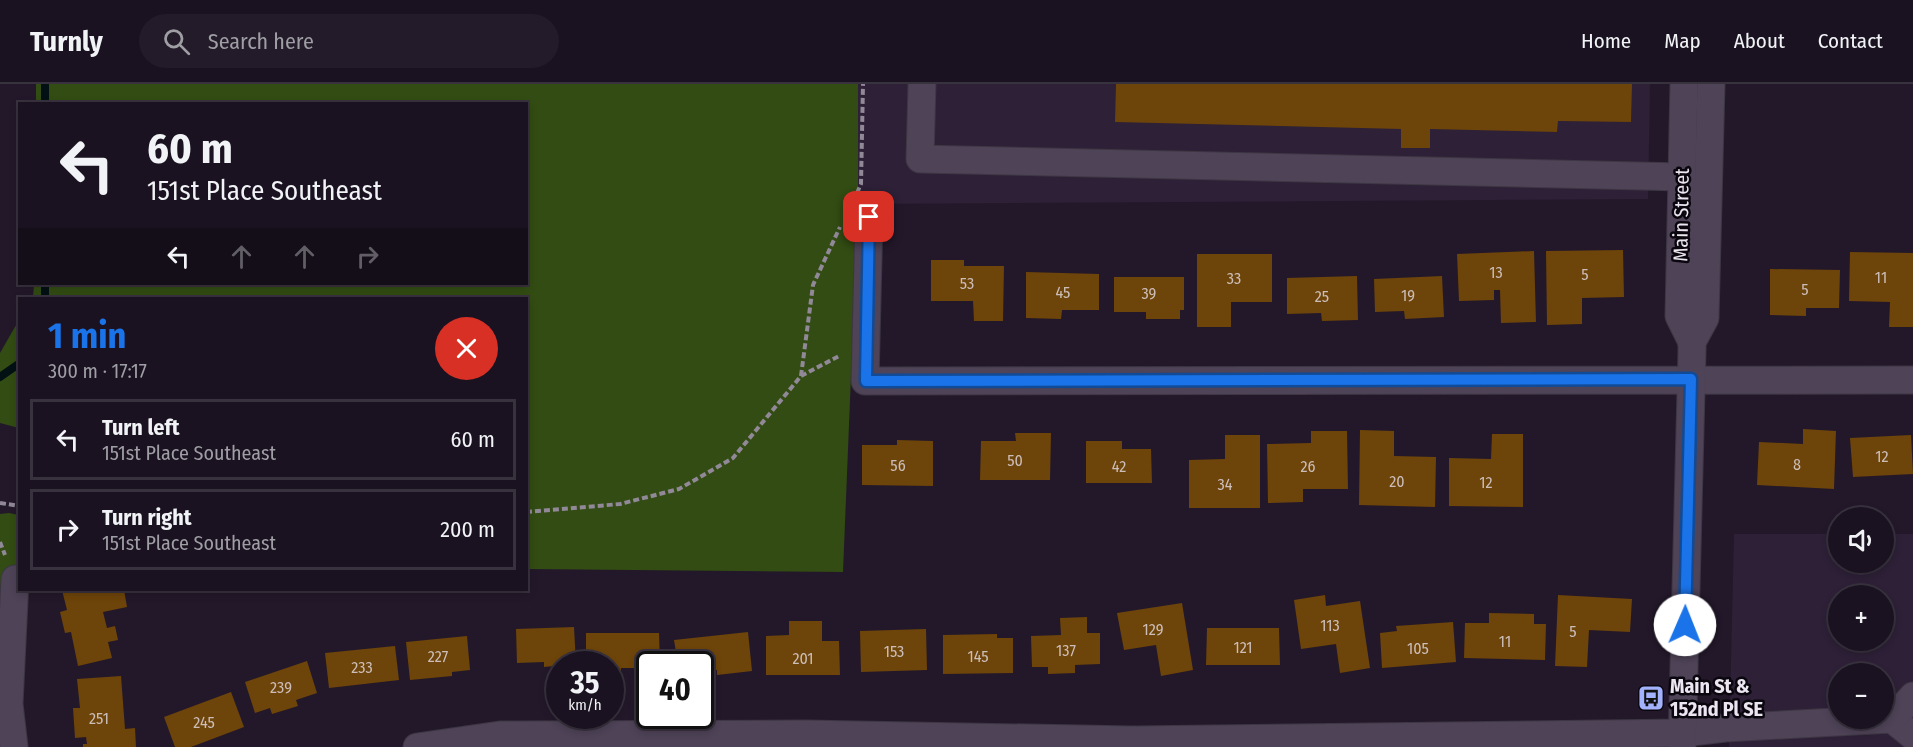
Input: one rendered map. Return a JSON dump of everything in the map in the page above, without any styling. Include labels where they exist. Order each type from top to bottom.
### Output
[{"type":"street","points":[[922,84],[920,159],[1682,177]]},
{"type":"street","name":"Main Street","points":[[1684,84],[1679,316],[1692,342]]},
{"type":"street","name":"Main Street","points":[[1682,740],[1692,342],[1705,318],[1711,84]]},
{"type":"street","points":[[863,206],[866,381],[1913,380]]},
{"type":"street","points":[[14,747],[9,704],[15,579]]},
{"type":"street","points":[[1894,717],[1913,696]]},
{"type":"street","points":[[1894,721],[1913,736]]},
{"type":"street","points":[[417,747],[500,735],[806,741],[1133,743],[1682,740],[1725,728],[1828,722]]},
{"type":"path","points":[[863,84],[861,184],[863,206]]},
{"type":"path","points":[[801,376],[813,285],[842,225]]},
{"type":"path","points":[[528,512],[620,504],[679,489],[733,458],[801,376],[850,352],[866,352]]},
{"type":"path","points":[[0,502],[17,505]]},
{"type":"shaded area","points":[[858,84],[1650,84],[1648,199],[858,204]]},
{"type":"shaded area","points":[[1734,534],[1828,534],[1828,573],[1894,573],[1894,534],[1913,534],[1913,747],[1729,747]]},
{"type":"green space","points":[[36,84],[858,84],[858,204],[843,572],[528,569],[528,297],[33,297],[34,285],[528,285],[528,102],[36,102]]},
{"type":"green space","points":[[18,322],[18,428],[0,423],[0,353]]},
{"type":"green space","points":[[0,514],[18,515],[18,591],[32,591],[0,603]]},
{"type":"building","points":[[1116,84],[1632,84],[1631,122],[1558,121],[1557,132],[1430,129],[1430,148],[1401,148],[1401,129],[1115,122]]},
{"type":"building","points":[[1623,250],[1624,297],[1582,298],[1582,324],[1547,325],[1546,251]]},
{"type":"building","points":[[1534,251],[1536,322],[1501,323],[1500,290],[1494,290],[1494,300],[1459,301],[1457,254]]},
{"type":"building","points":[[1850,252],[1913,253],[1913,327],[1889,327],[1890,302],[1849,301]]},
{"type":"building","points":[[1197,254],[1272,254],[1272,302],[1231,302],[1231,327],[1197,327]]},
{"type":"building","points":[[931,260],[964,260],[964,266],[1004,266],[1003,321],[974,321],[973,301],[931,301]]},
{"type":"building","points":[[1770,269],[1840,270],[1839,308],[1806,308],[1806,316],[1770,315]]},
{"type":"building","points":[[1026,272],[1099,274],[1099,310],[1062,310],[1061,319],[1026,318]]},
{"type":"building","points":[[1357,276],[1358,320],[1322,321],[1321,313],[1287,314],[1287,278]]},
{"type":"building","points":[[1442,276],[1444,317],[1405,319],[1404,311],[1375,312],[1374,279]]},
{"type":"building","points":[[1114,277],[1184,277],[1184,310],[1180,310],[1180,319],[1146,319],[1146,312],[1114,312]]},
{"type":"building","points":[[1803,429],[1836,431],[1834,489],[1757,485],[1759,442],[1803,444]]},
{"type":"building","points":[[1360,430],[1394,431],[1394,456],[1436,457],[1435,507],[1359,505]]},
{"type":"building","points":[[1311,431],[1347,431],[1348,489],[1303,489],[1303,502],[1268,503],[1267,444],[1311,443]]},
{"type":"building","points":[[1015,433],[1051,433],[1050,480],[980,480],[981,441],[1016,441]]},
{"type":"building","points":[[1492,434],[1523,434],[1523,507],[1449,506],[1449,458],[1491,459]]},
{"type":"building","points":[[1225,435],[1260,435],[1260,508],[1189,508],[1189,460],[1225,459]]},
{"type":"building","points":[[1911,435],[1913,474],[1853,477],[1850,438]]},
{"type":"building","points":[[897,440],[933,441],[933,486],[862,485],[862,445],[897,445]]},
{"type":"building","points":[[1086,441],[1122,441],[1122,449],[1151,449],[1152,483],[1086,483]]},
{"type":"building","points":[[62,591],[124,591],[127,607],[103,612],[107,628],[115,626],[118,640],[108,642],[112,658],[78,666],[71,632],[65,633],[60,612],[67,610]]},
{"type":"building","points":[[1325,595],[1326,606],[1360,601],[1370,668],[1340,673],[1336,644],[1301,649],[1294,600]]},
{"type":"building","points":[[1558,595],[1632,599],[1630,632],[1589,630],[1587,667],[1555,666]]},
{"type":"building","points":[[1182,603],[1193,670],[1161,676],[1156,645],[1124,650],[1117,613]]},
{"type":"building","points":[[1489,613],[1534,614],[1534,624],[1546,624],[1545,660],[1464,658],[1465,623],[1489,623]]},
{"type":"building","points":[[1087,617],[1087,633],[1100,633],[1100,664],[1075,665],[1075,673],[1048,674],[1048,667],[1032,667],[1031,636],[1061,635],[1060,618]]},
{"type":"building","points":[[789,621],[822,621],[822,641],[839,641],[840,675],[766,675],[766,636],[789,635]]},
{"type":"building","points":[[1453,622],[1456,662],[1382,668],[1380,633],[1397,631],[1396,626]]},
{"type":"building","points":[[574,627],[575,651],[546,651],[546,667],[544,667],[544,662],[517,663],[516,629]]},
{"type":"building","points":[[1207,628],[1279,628],[1280,665],[1206,665]]},
{"type":"building","points":[[926,629],[927,670],[861,672],[860,631]]},
{"type":"building","points":[[748,632],[752,671],[717,675],[717,670],[714,670],[714,651],[676,651],[674,640]]},
{"type":"building","points":[[586,633],[659,633],[660,651],[636,651],[636,668],[624,668],[624,651],[586,651]]},
{"type":"building","points":[[997,634],[997,638],[1013,638],[1013,673],[943,674],[943,635]]},
{"type":"building","points":[[467,636],[470,670],[452,672],[452,676],[410,680],[406,642]]},
{"type":"building","points":[[395,646],[399,680],[329,688],[325,653]]},
{"type":"building","points":[[307,661],[317,693],[296,700],[298,706],[272,714],[270,708],[255,713],[245,682]]},
{"type":"building","points":[[121,676],[125,729],[135,728],[136,747],[83,747],[83,744],[87,744],[86,737],[75,738],[73,708],[80,708],[77,679]]},
{"type":"building","points":[[231,692],[244,727],[191,747],[175,747],[164,717]]},
{"type":"waterway","points":[[45,84],[45,102]]},
{"type":"waterway","points":[[45,285],[45,297]]},
{"type":"waterway","points":[[0,377],[18,364]]},
{"type":"place","name":"Main St & 152nd Pl SE","points":[[1651,698]]},
{"type":"route","points":[[869,217],[866,381],[1691,379],[1685,625]]}]
